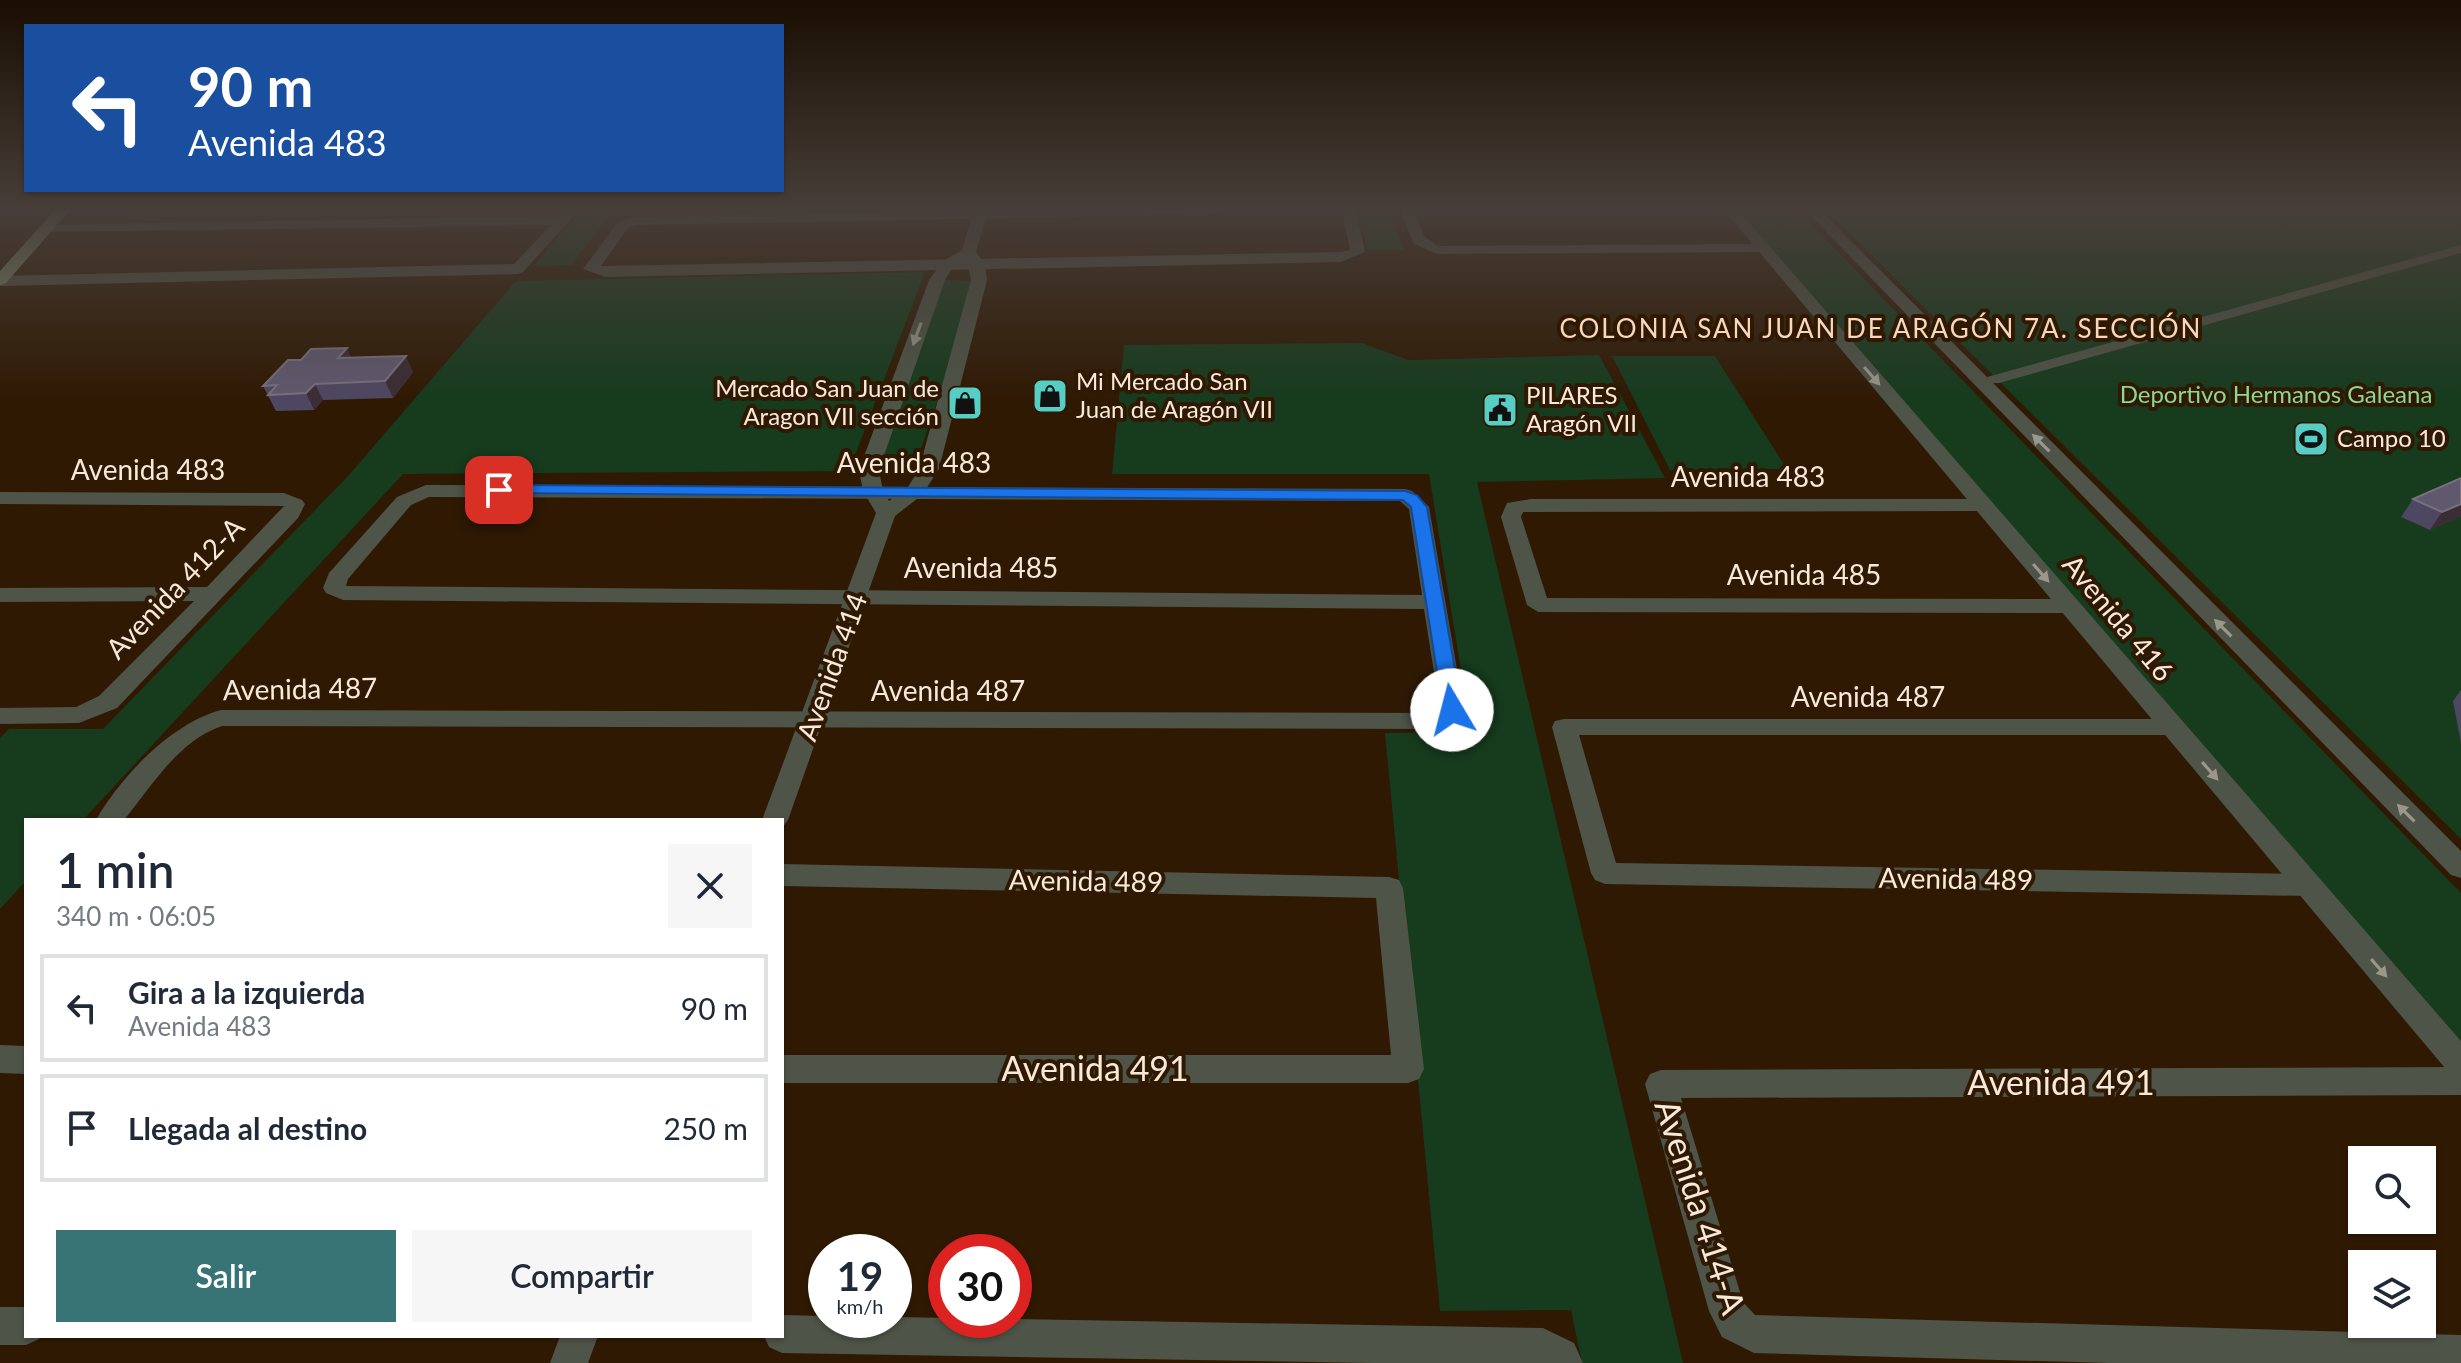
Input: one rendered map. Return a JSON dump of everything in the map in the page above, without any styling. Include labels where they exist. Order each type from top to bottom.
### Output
[{"type":"street","points":[[0,281],[315,274]]},
{"type":"street","points":[[941,274],[869,470],[873,491],[886,513],[915,491],[929,469],[979,280],[977,274]]},
{"type":"street","name":"Avenida 416","points":[[1784,274],[2461,1064]]},
{"type":"street","points":[[1875,274],[2461,868]]},
{"type":"street","points":[[1993,380],[2373,274]]},
{"type":"street","name":"Avenida 483","points":[[334,588],[337,578],[404,501],[416,493],[436,490],[1396,494],[1412,498],[1419,507],[1436,602]]},
{"type":"street","name":"Avenida 483","points":[[0,498],[284,499],[295,504]]},
{"type":"street","name":"Avenida 412-A","points":[[0,716],[64,716],[94,710],[117,694],[291,514],[295,504]]},
{"type":"street","name":"Avenida 483","points":[[1538,605],[1511,517],[1514,507],[1983,505]]},
{"type":"street","name":"Avenida 414","points":[[776,818],[886,513]]},
{"type":"street","name":"Avenida 485","points":[[334,588],[343,593],[1436,602]]},
{"type":"street","points":[[0,595],[214,594]]},
{"type":"street","name":"Avenida 487","points":[[111,818],[185,733],[207,720],[238,717],[1431,721],[1449,716],[1452,710],[1436,602]]},
{"type":"street","name":"Avenida 485","points":[[1538,605],[2070,606]]},
{"type":"street","name":"Avenida 487","points":[[1605,873],[1564,727],[2172,727]]},
{"type":"street","name":"Avenida 489","points":[[1605,873],[2308,885]]},
{"type":"street","name":"Avenida 489","points":[[784,875],[1389,888],[1408,1069]]},
{"type":"street","points":[[0,1059],[24,1060]]},
{"type":"street","name":"Avenida 491","points":[[784,1069],[1408,1069]]},
{"type":"street","name":"Avenida 491","points":[[1661,1084],[2461,1081]]},
{"type":"street","name":"Avenida 414-A","points":[[1661,1084],[1725,1305],[1739,1329],[1769,1337],[2461,1354]]},
{"type":"street","points":[[0,1326],[24,1326]]},
{"type":"street","points":[[784,1334],[1543,1347],[1562,1360]]},
{"type":"street","points":[[569,1363],[578,1338]]},
{"type":"green space","points":[[924,274],[849,471],[403,474],[85,818],[24,818],[24,883],[0,909],[0,738],[9,729],[103,729],[349,475],[516,281]]},
{"type":"green space","points":[[1791,274],[1859,274],[2461,893],[2461,1041]]},
{"type":"green space","name":"Deportivo Hermanos Galeana","points":[[1890,274],[2461,274],[2461,839]]},
{"type":"green space","points":[[941,280],[979,281],[914,469],[873,469]]},
{"type":"green space","points":[[1362,343],[1408,360],[1599,355],[1665,478],[1477,482],[1683,1363],[1582,1363],[1571,1310],[1440,1311],[1385,733],[1471,732],[1429,474],[1112,474],[1124,345]]},
{"type":"green space","points":[[1612,356],[1715,356],[1787,469],[1670,470]]},
{"type":"building","points":[[347,348],[338,358],[406,356],[385,381],[315,384],[306,393],[268,395],[277,385],[263,386],[288,360],[301,360],[311,349]]},
{"type":"building","points":[[2461,478],[2461,504],[2442,512],[2413,499]]},
{"type":"place","name":"Mi Mercado San Juan de Aragón VII","points":[[1050,396]]},
{"type":"place","name":"Mercado San Juan de Aragon VII sección","points":[[965,403]]},
{"type":"place","name":"PILARES Aragón VII","points":[[1500,410]]},
{"type":"place","name":"Campo 10","points":[[2311,439]]},
{"type":"district","name":"COLONIA SAN JUAN DE ARAGÓN 7A. SECCIÓN","points":[[1881,329]]},
{"type":"route","points":[[499,490],[1405,495],[1419,507],[1452,710]]}]
